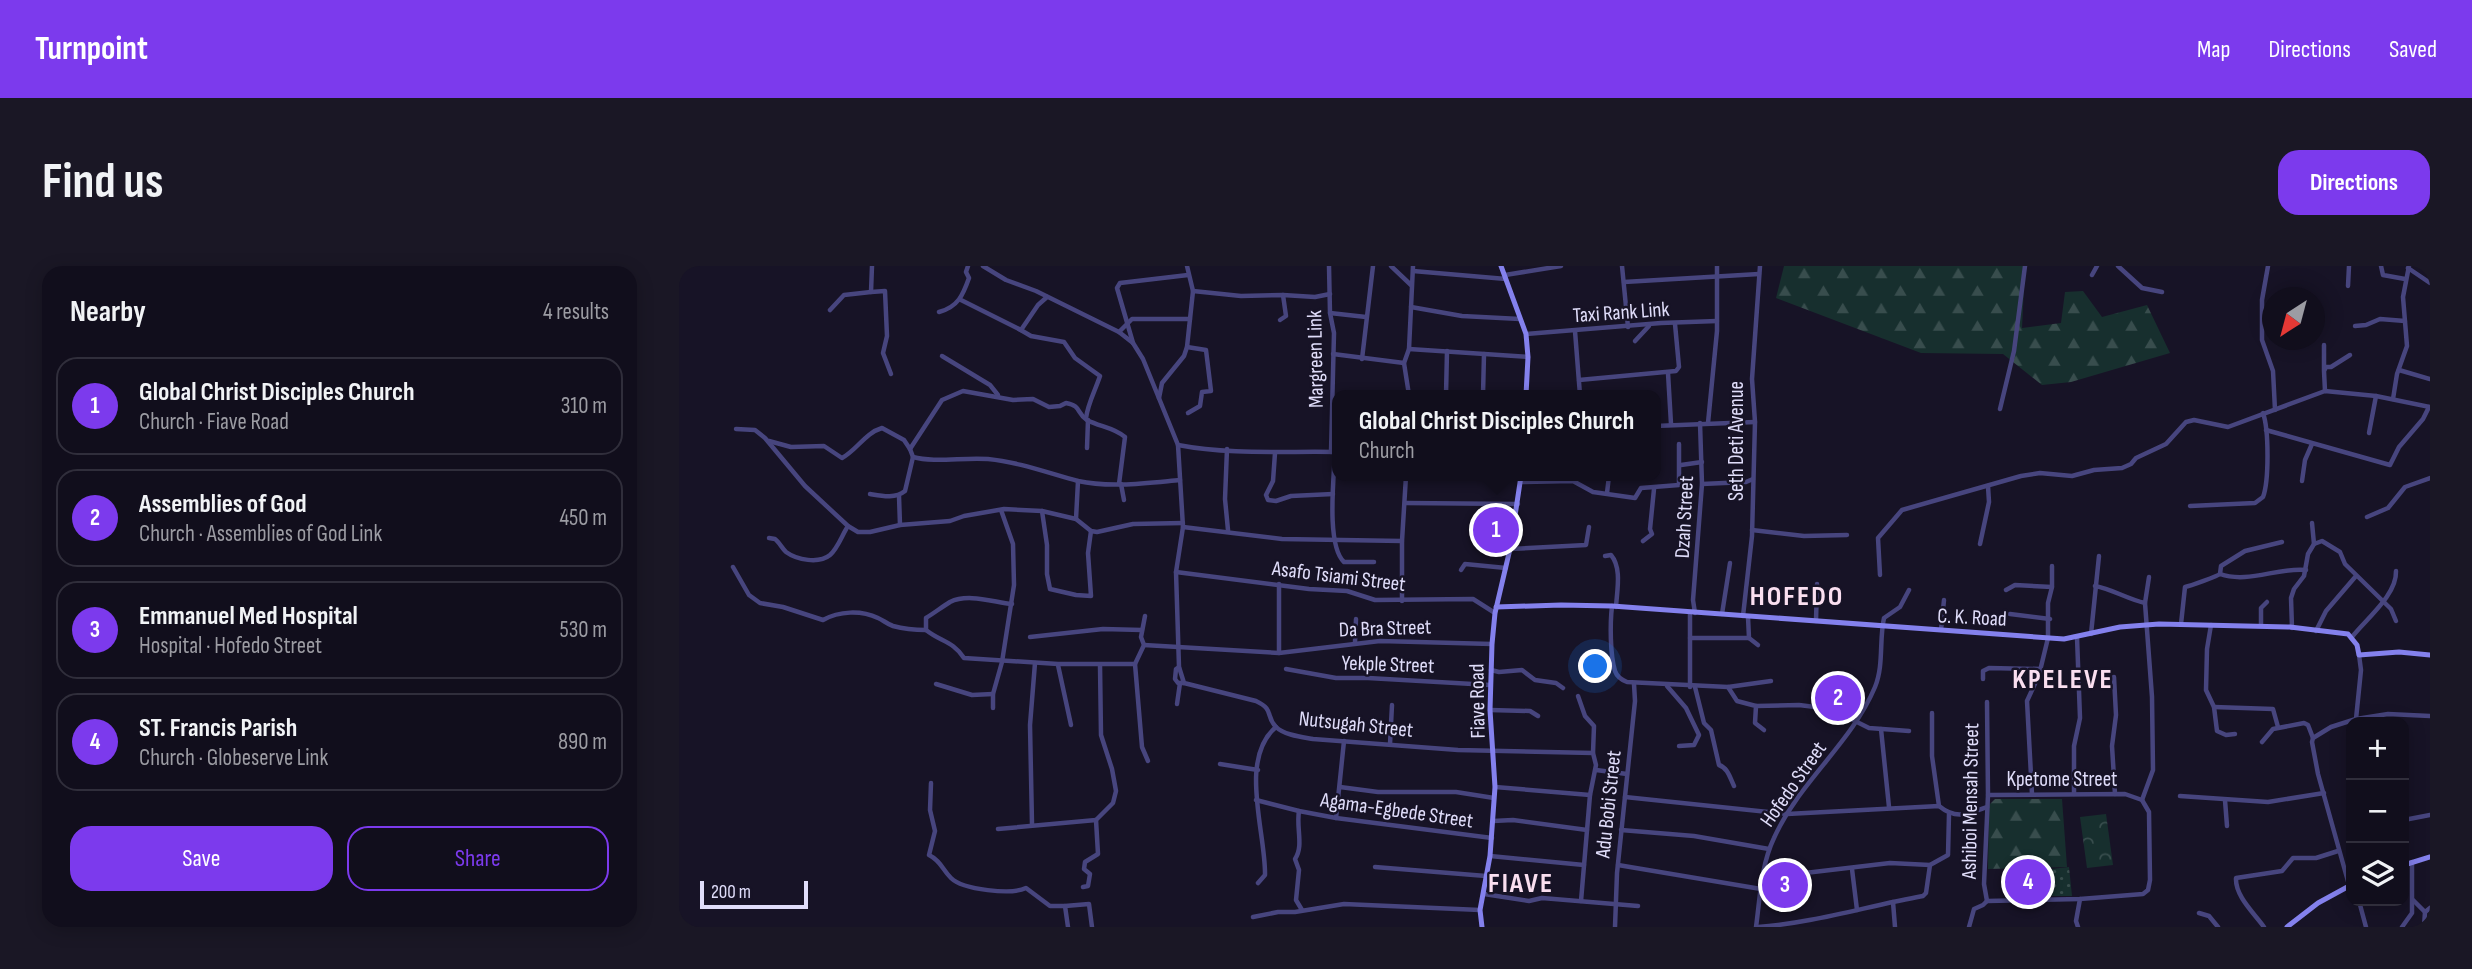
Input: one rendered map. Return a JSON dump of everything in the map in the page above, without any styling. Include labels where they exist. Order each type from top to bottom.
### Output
[{"type":"street","points":[[871,292],[872,266]]},
{"type":"street","points":[[939,312],[961,300],[969,278],[966,272],[968,266]]},
{"type":"street","points":[[983,266],[1006,280],[1036,291],[1119,332],[1133,343]]},
{"type":"street","points":[[1159,400],[1162,383],[1184,356],[1187,346],[1193,291],[1187,266]]},
{"type":"street","name":"Margreen Link","points":[[1329,266],[1330,313],[1334,333],[1334,390]]},
{"type":"street","points":[[1362,359],[1373,266]]},
{"type":"street","points":[[1391,266],[1412,285]]},
{"type":"street","points":[[1501,266],[1526,334],[1527,390]]},
{"type":"street","points":[[1408,390],[1404,363],[1409,349],[1413,269],[1506,277],[1535,267],[1561,266]]},
{"type":"street","points":[[1622,266],[1628,327]]},
{"type":"street","points":[[1708,423],[1715,372],[1717,266]]},
{"type":"street","name":"Seth Deti Avenue","points":[[1749,638],[1746,617],[1755,422],[1752,379],[1760,266]]},
{"type":"street","points":[[2000,409],[2014,351],[2025,266]]},
{"type":"street","points":[[2092,275],[2097,266]]},
{"type":"street","points":[[2117,266],[2142,288],[2162,292]]},
{"type":"street","points":[[2264,287],[2268,266]]},
{"type":"street","points":[[2348,286],[2349,266]]},
{"type":"street","points":[[2381,266],[2383,275],[2405,279]]},
{"type":"street","points":[[2393,399],[2407,346],[2403,297],[2408,267],[2430,283]]},
{"type":"street","points":[[1624,282],[1759,274]]},
{"type":"street","points":[[1177,704],[1182,683],[1179,667],[1176,572],[1183,525],[1178,446],[1143,359],[1133,343],[1117,288],[1121,283],[1188,275]]},
{"type":"street","points":[[1193,291],[1241,296],[1315,297],[1330,294]]},
{"type":"street","points":[[831,310],[844,295],[885,292],[887,336],[883,353],[891,374]]},
{"type":"street","points":[[1280,320],[1286,316],[1283,295]]},
{"type":"street","points":[[1019,329],[1021,330],[1038,305],[1047,297]]},
{"type":"street","points":[[961,300],[1031,336],[1064,342],[1086,369],[1100,376],[1088,403],[1087,448]]},
{"type":"street","points":[[1411,307],[1462,316],[1520,319]]},
{"type":"street","points":[[1330,313],[1366,317]]},
{"type":"street","points":[[1119,332],[1126,323],[1137,318],[1190,319]]},
{"type":"street","points":[[2355,326],[2367,325],[2380,318],[2405,321]]},
{"type":"street","name":"Taxi Rank Link","points":[[1526,334],[1717,321]]},
{"type":"street","points":[[1579,380],[1668,373],[1678,368],[1675,324]]},
{"type":"street","points":[[1635,341],[1650,325]]},
{"type":"street","points":[[1575,331],[1580,390]]},
{"type":"street","points":[[1187,346],[1206,350],[1211,391],[1202,391],[1200,406],[1188,413]]},
{"type":"street","points":[[1409,349],[1528,358]]},
{"type":"street","points":[[2265,350],[2274,377],[2275,410]]},
{"type":"street","points":[[2324,350],[2325,391]]},
{"type":"street","points":[[1446,390],[1447,351]]},
{"type":"street","points":[[1333,354],[1404,363]]},
{"type":"street","points":[[1483,390],[1484,355]]},
{"type":"street","points":[[2324,371],[2326,367],[2331,367],[2350,355]]},
{"type":"street","points":[[942,356],[990,384],[999,397]]},
{"type":"street","points":[[2399,370],[2430,379]]},
{"type":"street","points":[[1668,373],[1671,424]]},
{"type":"street","points":[[910,449],[942,400],[963,391],[979,396],[1033,400],[1052,407],[1066,403],[1075,404],[1087,419],[1117,430],[1125,437],[1120,484],[1124,500]]},
{"type":"street","points":[[1880,575],[1878,538],[1902,510],[2031,474],[2072,476],[2094,470],[2122,468],[2166,444],[2186,422],[2194,419],[2228,427],[2240,425],[2249,418],[2325,391],[2376,396],[2429,407],[2389,465],[2266,430]]},
{"type":"street","points":[[2369,433],[2376,396]]},
{"type":"street","points":[[2190,506],[2255,503],[2259,500],[2265,492],[2266,430],[2263,413]]},
{"type":"street","points":[[1661,425],[1755,422]]},
{"type":"street","name":"Dzah Street","points":[[1700,424],[1702,484],[1690,638],[1693,687],[1704,723],[1711,730],[1719,765],[1729,774],[1734,786]]},
{"type":"street","points":[[768,441],[791,447],[824,446],[842,458],[852,453],[871,432],[882,428],[904,440],[912,457],[905,491],[899,496],[870,494]]},
{"type":"street","points":[[736,429],[755,430],[768,441],[805,486],[858,532],[900,525],[950,522],[964,516],[1023,508],[1076,519],[1091,531],[1107,531],[1133,524],[1183,525],[1282,539],[1402,541]]},
{"type":"street","points":[[1573,481],[1593,492],[1635,498],[1641,488],[1679,485],[1679,444]]},
{"type":"street","points":[[2302,481],[2305,460],[2312,444]]},
{"type":"street","points":[[1178,446],[1275,453],[1332,452]]},
{"type":"street","points":[[1227,449],[1225,509],[1228,530]]},
{"type":"street","points":[[1275,453],[1273,481],[1266,495],[1268,500],[1333,494]]},
{"type":"street","points":[[912,457],[926,461],[941,458],[987,459],[1051,472],[1078,481],[1120,484],[1181,480]]},
{"type":"street","points":[[1681,464],[1702,462]]},
{"type":"street","points":[[2367,517],[2388,508],[2405,487],[2430,478]]},
{"type":"street","points":[[1702,484],[1746,482],[1753,479]]},
{"type":"street","points":[[1076,519],[1078,481]]},
{"type":"street","name":"Margreen Link","points":[[1333,481],[1335,540]]},
{"type":"street","points":[[1402,601],[1406,481]]},
{"type":"street","name":"Fiave Road","points":[[1482,927],[1480,910],[1490,856],[1495,787],[1490,710],[1492,644],[1521,481]]},
{"type":"street","points":[[1607,493],[1608,481]]},
{"type":"street","points":[[1980,544],[1989,502],[1988,486]]},
{"type":"street","points":[[1643,541],[1652,534],[1650,529],[1654,489]]},
{"type":"street","points":[[899,496],[900,525]]},
{"type":"street","points":[[1405,503],[1518,504]]},
{"type":"street","points":[[993,708],[993,694],[1002,662],[1014,585],[1013,544],[1001,510]]},
{"type":"street","points":[[1042,510],[1050,589],[1076,596],[1091,596],[1088,553],[1091,531]]},
{"type":"street","points":[[2292,628],[2291,597],[2304,576],[2308,554],[2314,544],[2312,523]]},
{"type":"street","points":[[769,538],[775,539],[786,552],[811,561],[820,560],[829,555],[848,526]]},
{"type":"street","points":[[1510,549],[1586,545],[1589,527]]},
{"type":"street","points":[[1752,530],[1804,536],[1847,535]]},
{"type":"street","points":[[1335,540],[1343,561],[1374,562]]},
{"type":"street","points":[[2314,544],[2322,541],[2340,552],[2345,564],[2391,609],[2396,621]]},
{"type":"street","points":[[2220,574],[2220,568],[2226,562],[2245,551],[2282,542]]},
{"type":"street","points":[[1605,556],[1611,555],[1615,560],[1619,583],[1611,633],[1615,671],[1620,679],[1633,684],[1693,687],[1728,687],[1771,681]]},
{"type":"street","points":[[2091,634],[2099,556]]},
{"type":"street","points":[[1722,614],[1730,563]]},
{"type":"street","points":[[1461,570],[1465,564],[1506,568]]},
{"type":"street","points":[[2032,794],[2027,701],[2040,669],[2048,638],[2050,618],[2047,603],[2052,587],[2052,566]]},
{"type":"street","points":[[733,567],[749,595],[760,603],[783,607],[823,620],[847,612],[876,617],[889,625],[926,630],[935,638],[955,645],[964,658],[1058,664],[1135,664]]},
{"type":"street","points":[[2220,574],[2246,577],[2283,572],[2290,568],[2306,569]]},
{"type":"street","points":[[2356,717],[2361,670],[2352,637],[2396,580],[2396,571]]},
{"type":"street","name":"Asafo Tsiami Street","points":[[1176,572],[1352,592],[1375,600],[1473,599],[1496,610]]},
{"type":"street","points":[[2181,624],[2184,588],[2205,579],[2214,579],[2220,574]]},
{"type":"street","points":[[2316,631],[2326,611],[2357,575]]},
{"type":"street","points":[[2142,800],[2153,770],[2152,697],[2145,603],[2148,577]]},
{"type":"street","points":[[1279,584],[1279,653]]},
{"type":"street","points":[[1816,622],[1817,584]]},
{"type":"street","points":[[2006,590],[2015,585],[2052,587]]},
{"type":"street","points":[[2095,586],[2145,603]]},
{"type":"street","points":[[1882,627],[1884,618],[1900,607],[1909,590]]},
{"type":"street","points":[[926,630],[926,618],[961,598],[1012,604]]},
{"type":"street","points":[[1940,631],[1944,600]]},
{"type":"street","points":[[2261,626],[2261,608],[2267,602]]},
{"type":"street","name":"C. K. Road","points":[[1496,610],[1561,605],[1614,606],[2048,638],[2077,637],[2146,624],[2261,626],[2346,633],[2352,637]]},
{"type":"street","points":[[2010,614],[2050,618]]},
{"type":"street","points":[[1145,616],[1141,636],[1144,645],[1135,664],[1142,747],[1148,761]]},
{"type":"street","points":[[1355,642],[1356,619]]},
{"type":"street","points":[[2211,625],[2207,649],[2206,690],[2214,707],[2217,731],[2226,735],[2235,734]]},
{"type":"street","name":"Hofedo Street","points":[[1757,927],[1769,849],[1787,814],[1857,722],[1877,683],[1882,627]]},
{"type":"street","points":[[1030,637],[1103,629],[1142,630]]},
{"type":"street","points":[[2074,794],[2074,751],[2080,718],[2077,637]]},
{"type":"street","points":[[1690,638],[1749,638],[1758,645]]},
{"type":"street","name":"Da Bra Street","points":[[1144,645],[1279,653],[1355,642],[1492,644]]},
{"type":"street","points":[[2359,655],[2399,652],[2430,655]]},
{"type":"street","points":[[1032,824],[1030,725],[1035,663]]},
{"type":"street","points":[[1058,664],[1071,725]]},
{"type":"street","points":[[998,829],[1096,820],[1113,803],[1115,791],[1112,769],[1101,735],[1100,665]]},
{"type":"street","points":[[1179,667],[1176,669],[1175,679],[1182,683]]},
{"type":"street","points":[[1983,678],[1983,671],[1989,668],[2040,669]]},
{"type":"street","name":"Yekple Street","points":[[1286,669],[1336,678],[1490,685]]},
{"type":"street","points":[[1491,670],[1505,672],[1519,669],[1535,680],[1556,682],[1563,688]]},
{"type":"street","points":[[2114,677],[2116,715],[2112,746],[2115,794]]},
{"type":"street","name":"Nutsugah Street","points":[[1182,683],[1266,706],[1276,727],[1293,735],[1458,750],[1593,753]]},
{"type":"street","points":[[936,684],[977,696],[993,694]]},
{"type":"street","name":"Adu Bobi Street","points":[[1615,927],[1621,830],[1635,701],[1633,684]]},
{"type":"street","points":[[1667,686],[1686,708],[1699,735],[1695,745],[1679,746]]},
{"type":"street","points":[[1728,687],[1737,701],[1756,706],[1800,705],[1831,709],[1869,728],[1909,731]]},
{"type":"street","points":[[1578,696],[1585,716],[1594,727],[1593,753],[1596,758],[1590,795],[1581,901]]},
{"type":"street","name":"Ashiboi Mensah Street","points":[[1987,702],[1988,794],[1984,884],[1987,901]]},
{"type":"street","points":[[1390,744],[1392,705]]},
{"type":"street","points":[[1756,706],[1755,723],[1764,730]]},
{"type":"street","points":[[2214,707],[2273,709],[2278,727]]},
{"type":"street","points":[[1490,710],[1530,710],[1538,716]]},
{"type":"street","points":[[1932,713],[1931,756],[1939,806]]},
{"type":"street","points":[[2367,717],[2388,713],[2430,716]]},
{"type":"street","points":[[2313,738],[2331,727],[2346,722]]},
{"type":"street","points":[[2262,742],[2271,730],[2278,727],[2307,724],[2313,738],[2338,851],[2346,874]]},
{"type":"street","points":[[1258,883],[1265,875],[1266,861],[1256,800],[1258,770],[1267,734],[1276,727]]},
{"type":"street","points":[[1881,729],[1889,807]]},
{"type":"street","points":[[1336,818],[1344,741]]},
{"type":"street","points":[[1220,764],[1258,770]]},
{"type":"street","points":[[1596,769],[1627,774]]},
{"type":"street","points":[[1594,778],[1602,772]]},
{"type":"street","points":[[931,783],[930,810],[935,831],[929,855],[940,861],[952,879],[977,889],[1022,891],[1026,888],[1050,906],[1089,904],[1092,927]]},
{"type":"street","points":[[1340,787],[1378,792],[1455,792],[1494,798]]},
{"type":"street","points":[[1495,787],[1590,795]]},
{"type":"street","points":[[2180,796],[2268,802],[2324,793]]},
{"type":"street","name":"Kpetome Street","points":[[1988,794],[2115,794],[2134,796],[2142,800],[2149,812],[2148,890],[2143,894],[2080,899]]},
{"type":"street","points":[[1625,797],[1787,814],[1939,806],[1949,814],[1968,814],[1987,807]]},
{"type":"street","name":"Agama-Egbede Street","points":[[1256,800],[1336,818],[1492,838]]},
{"type":"street","points":[[2225,800],[2227,826]]},
{"type":"street","points":[[1299,811],[1296,826],[1300,848],[1295,859],[1299,870],[1295,896],[1302,910]]},
{"type":"street","points":[[1765,867],[1784,872],[1852,869],[1890,863],[1930,865],[1948,855],[1949,814]]},
{"type":"street","points":[[2409,819],[2430,815]]},
{"type":"street","points":[[1083,887],[1088,886],[1090,874],[1084,869],[1085,862],[1098,854],[1096,820]]},
{"type":"street","points":[[1493,821],[1513,820],[1587,830]]},
{"type":"street","points":[[1621,830],[1694,836],[1769,849]]},
{"type":"street","points":[[2264,927],[2241,895],[2236,883],[2237,878],[2283,871],[2293,859],[2316,858],[2338,851]]},
{"type":"street","points":[[1490,856],[1584,865]]},
{"type":"street","points":[[2409,863],[2430,857]]},
{"type":"street","points":[[2404,926],[2412,913],[2412,862]]},
{"type":"street","points":[[1618,865],[1761,889]]},
{"type":"street","points":[[1757,927],[1795,924],[1924,896],[1930,865]]},
{"type":"street","points":[[1375,867],[1486,876]]},
{"type":"street","points":[[1852,869],[1857,910]]},
{"type":"street","points":[[2291,926],[2318,903],[2346,887]]},
{"type":"street","points":[[1484,894],[1529,901],[1542,898],[1638,906]]},
{"type":"street","points":[[1969,927],[1974,909],[1987,901],[2080,899],[2076,921],[2078,927]]},
{"type":"street","points":[[2412,899],[2425,912]]},
{"type":"street","points":[[1893,902],[1895,927]]},
{"type":"street","points":[[1253,917],[1344,904],[1480,910]]},
{"type":"street","points":[[1065,906],[1068,927]]},
{"type":"street","points":[[2360,906],[2365,927]]},
{"type":"street","points":[[2424,927],[2425,912],[2430,908]]},
{"type":"street","points":[[2199,913],[2210,916],[2218,927]]},
{"type":"green space","points":[[1784,266],[2025,266],[2022,328],[2061,323],[2065,292],[2083,291],[2102,317],[2147,305],[2170,353],[2071,382],[2042,385],[2003,354],[1921,353],[1776,298]]},
{"type":"green space","points":[[1995,799],[2062,799],[2067,867],[1988,869],[1989,805]]},
{"type":"green space","points":[[2106,814],[2113,865],[2087,868],[2080,817]]},
{"type":"green space","points":[[2069,867],[2072,896],[2010,896],[2010,891],[2014,894],[2043,893],[2043,870]]},
{"type":"place","name":"Global Christ Disciples Church","points":[[1496,530]]},
{"type":"place","name":"Assemblies of God","points":[[1838,698]]},
{"type":"place","name":"ST. Francis Parish","points":[[2028,882]]},
{"type":"place","name":"Emmanuel Med Hospital","points":[[1785,885]]},
{"type":"district","name":"HOFEDO","points":[[1797,595]]},
{"type":"district","name":"KPELEVE","points":[[2063,678]]},
{"type":"district","name":"FIAVE","points":[[1521,882]]}]
